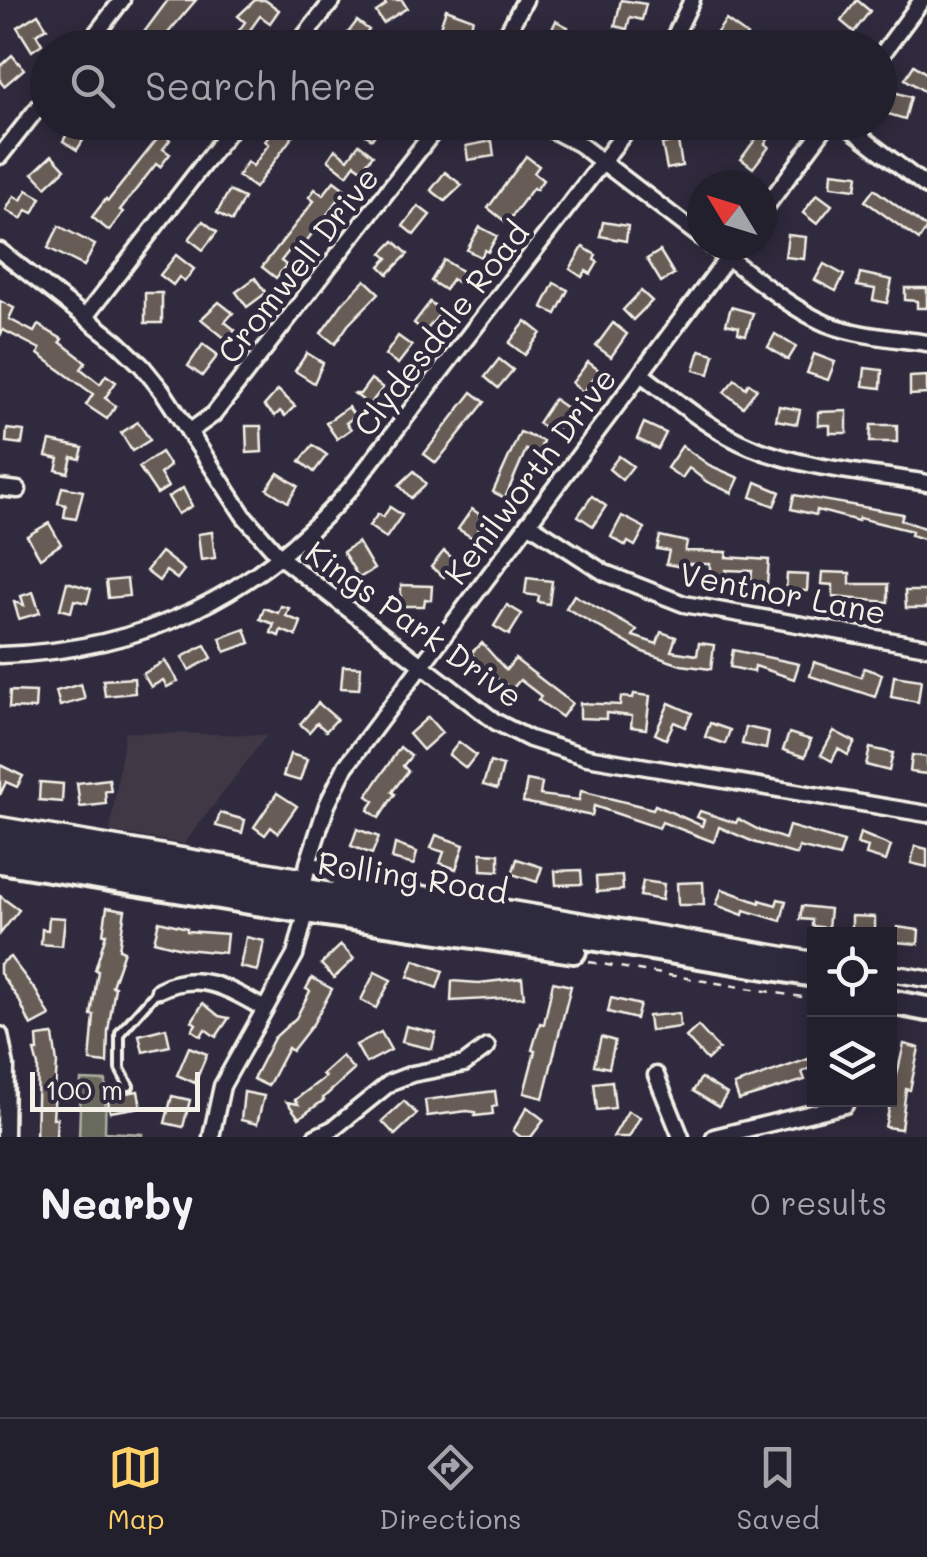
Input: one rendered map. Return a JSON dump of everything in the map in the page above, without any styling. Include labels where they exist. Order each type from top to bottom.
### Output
[{"type":"main road","name":"Rolling Road","points":[[0,840],[309,887],[807,974]]},
{"type":"main road","name":"Rolling Road","points":[[0,861],[309,887],[807,989]]},
{"type":"main road","points":[[897,989],[927,994]]},
{"type":"main road","points":[[897,1003],[927,1008]]},
{"type":"street","points":[[99,30],[122,0]]},
{"type":"street","points":[[309,30],[333,0]]},
{"type":"street","points":[[509,30],[525,0]]},
{"type":"street","points":[[678,30],[692,0]]},
{"type":"street","points":[[897,33],[922,0]]},
{"type":"street","points":[[0,156],[30,118]]},
{"type":"street","points":[[84,317],[222,140]]},
{"type":"street","name":"Cromwell Drive","points":[[189,432],[214,414],[427,140]]},
{"type":"street","points":[[572,140],[687,226]]},
{"type":"street","name":"Clydesdale Road","points":[[0,655],[68,650],[139,634],[218,600],[280,558],[352,488],[619,140]]},
{"type":"street","points":[[777,192],[816,140]]},
{"type":"street","points":[[866,140],[927,186]]},
{"type":"street","name":"Kings Park Drive","points":[[0,252],[142,366],[244,516],[280,558],[496,722],[562,751],[927,814]]},
{"type":"street","name":"Kenilworth Drive","points":[[211,1137],[222,1086],[294,955],[315,846],[327,805],[346,766],[725,260]]},
{"type":"street","points":[[742,260],[790,303],[828,324],[927,343]]},
{"type":"street","points":[[640,374],[707,422],[749,446],[807,462],[927,483]]},
{"type":"street","points":[[0,488],[18,490]]},
{"type":"street","name":"Ventnor Lane","points":[[528,522],[605,573],[684,604],[927,647]]},
{"type":"street","name":"Rolling Road","points":[[0,825],[309,887],[340,880],[807,959]]},
{"type":"street","points":[[897,974],[927,979]]},
{"type":"street","points":[[158,990],[182,980],[209,982],[264,1008]]},
{"type":"street","points":[[0,1035],[6,1066],[5,1137]]},
{"type":"street","points":[[321,1136],[391,1082],[464,1064],[487,1047]]},
{"type":"street","points":[[656,1075],[681,1137]]},
{"type":"street","points":[[714,1137],[841,1107]]},
{"type":"lane","points":[[129,1086],[120,1069],[120,1033],[158,990]]},
{"type":"shaded area","points":[[125,732],[267,735],[184,844],[110,831]]},
{"type":"green space","points":[[81,1080],[106,1081],[105,1132],[143,1137],[79,1137]]},
{"type":"building","points":[[168,0],[196,0],[171,30],[146,30]]},
{"type":"building","points":[[255,0],[265,0],[279,10],[270,23],[260,16],[250,30],[239,30],[245,22],[238,16]]},
{"type":"building","points":[[383,0],[402,0],[407,8],[383,23],[376,12],[386,5]]},
{"type":"building","points":[[621,0],[646,4],[642,20],[630,17],[627,29],[615,26]]},
{"type":"building","points":[[857,0],[870,11],[856,30],[841,21]]},
{"type":"building","points":[[446,9],[473,19],[469,30],[439,30]]},
{"type":"building","points":[[38,14],[47,28],[30,30],[30,48],[17,27]]},
{"type":"building","points":[[726,20],[740,30],[719,30]]},
{"type":"building","points":[[357,21],[369,30],[350,30]]},
{"type":"building","points":[[556,21],[568,27],[566,30],[552,30]]},
{"type":"building","points":[[12,55],[24,69],[4,86],[0,66]]},
{"type":"building","points":[[914,65],[927,74],[927,93],[905,79]]},
{"type":"building","points":[[897,93],[911,97],[905,119],[897,117]]},
{"type":"building","points":[[64,140],[83,140],[77,150]]},
{"type":"building","points":[[156,140],[170,140],[163,149],[170,154],[160,167],[156,164],[120,210],[123,212],[109,231],[92,217]]},
{"type":"building","points":[[290,140],[255,188],[238,176],[247,162],[253,166],[269,144],[265,141]]},
{"type":"building","points":[[755,140],[768,140],[765,144],[769,147],[753,168],[741,159]]},
{"type":"building","points":[[492,141],[494,156],[468,160],[466,146]]},
{"type":"building","points":[[678,141],[682,166],[667,169],[662,144]]},
{"type":"building","points":[[359,144],[373,155],[362,169],[355,164],[347,175],[328,160],[335,149],[348,159]]},
{"type":"building","points":[[52,155],[65,169],[46,187],[33,173]]},
{"type":"building","points":[[526,156],[539,166],[534,173],[543,180],[507,223],[488,208]]},
{"type":"building","points":[[445,172],[462,185],[445,201],[431,190]]},
{"type":"building","points":[[832,172],[858,175],[856,189],[831,186]]},
{"type":"building","points":[[334,181],[346,190],[301,248],[295,243],[281,261],[286,265],[276,278],[262,267],[314,201],[309,197],[315,189],[323,195]]},
{"type":"building","points":[[874,189],[927,228],[919,240],[865,201]]},
{"type":"building","points":[[27,190],[41,198],[33,213],[27,210],[21,219],[6,210],[14,196],[21,200]]},
{"type":"building","points":[[229,191],[244,198],[232,221],[217,213]]},
{"type":"building","points":[[817,194],[832,205],[817,224],[803,213]]},
{"type":"building","points":[[418,206],[430,215],[414,235],[403,226]]},
{"type":"building","points":[[203,221],[217,232],[203,250],[189,239]]},
{"type":"building","points":[[603,222],[628,226],[626,241],[600,236]]},
{"type":"building","points":[[59,226],[95,245],[84,266],[48,248]]},
{"type":"building","points":[[480,227],[497,236],[481,257],[467,250]]},
{"type":"building","points":[[788,235],[806,237],[804,259],[785,257]]},
{"type":"building","points":[[394,241],[408,254],[388,274],[380,266],[388,258],[382,253]]},
{"type":"building","points":[[583,247],[596,255],[594,260],[598,262],[591,274],[586,271],[582,277],[570,269]]},
{"type":"building","points":[[660,251],[674,274],[661,282],[647,259]]},
{"type":"building","points":[[176,255],[194,269],[185,281],[179,277],[173,285],[160,275]]},
{"type":"building","points":[[444,260],[468,275],[462,285],[452,279],[445,290],[431,281]]},
{"type":"building","points":[[824,264],[844,275],[836,291],[815,280]]},
{"type":"building","points":[[860,273],[892,280],[887,303],[873,300],[875,289],[857,286]]},
{"type":"building","points":[[255,278],[266,293],[247,307],[236,292]]},
{"type":"building","points":[[365,280],[379,293],[335,344],[321,333]]},
{"type":"building","points":[[554,283],[568,290],[556,314],[542,307]]},
{"type":"building","points":[[905,288],[927,288],[927,308],[917,308],[917,301],[905,300]]},
{"type":"building","points":[[641,291],[652,301],[633,320],[623,310]]},
{"type":"building","points":[[145,293],[162,293],[162,323],[145,323]]},
{"type":"building","points":[[0,301],[14,308],[9,319],[34,332],[38,325],[62,339],[60,342],[86,362],[81,369],[100,384],[106,375],[116,382],[105,398],[116,406],[107,419],[86,405],[93,394],[38,354],[40,349],[3,330],[0,336]]},
{"type":"building","points":[[219,302],[233,313],[225,322],[235,330],[227,340],[201,319]]},
{"type":"building","points":[[430,302],[442,311],[425,332],[414,323]]},
{"type":"building","points":[[731,307],[753,313],[746,335],[738,333],[739,327],[726,324]]},
{"type":"building","points":[[526,321],[541,333],[525,355],[509,343]]},
{"type":"building","points":[[613,323],[627,334],[611,357],[596,346]]},
{"type":"building","points":[[775,334],[796,347],[788,360],[768,347]]},
{"type":"building","points":[[398,336],[412,346],[398,364],[385,355]]},
{"type":"building","points":[[203,344],[218,355],[202,376],[188,366]]},
{"type":"building","points":[[700,350],[714,354],[709,374],[694,370]]},
{"type":"building","points":[[307,353],[323,363],[314,383],[295,371]]},
{"type":"building","points":[[814,354],[835,362],[828,380],[807,373]]},
{"type":"building","points":[[499,359],[513,370],[498,388],[485,377]]},
{"type":"building","points":[[588,362],[600,371],[583,392],[572,383]]},
{"type":"building","points":[[865,368],[882,370],[881,388],[863,386]]},
{"type":"building","points":[[927,376],[927,394],[910,395],[910,377]]},
{"type":"building","points":[[371,379],[383,388],[369,405],[355,394],[360,394]]},
{"type":"building","points":[[735,379],[746,388],[749,383],[757,389],[743,407],[724,392]]},
{"type":"building","points":[[278,390],[295,406],[285,416],[280,411],[275,416],[264,406]]},
{"type":"building","points":[[472,392],[485,402],[436,463],[424,454]]},
{"type":"building","points":[[554,399],[570,410],[554,433],[538,423]]},
{"type":"building","points":[[779,406],[800,410],[797,424],[776,420]]},
{"type":"building","points":[[348,407],[355,416],[346,423],[351,429],[337,439],[326,423]]},
{"type":"building","points":[[847,411],[847,433],[830,433],[830,425],[818,425],[818,412]]},
{"type":"building","points":[[138,422],[150,440],[132,451],[121,433]]},
{"type":"building","points":[[644,423],[666,433],[658,449],[637,439]]},
{"type":"building","points":[[871,425],[897,425],[897,442],[870,442]]},
{"type":"building","points":[[246,426],[261,426],[262,452],[247,453]]},
{"type":"building","points":[[7,429],[24,431],[22,444],[6,442]]},
{"type":"building","points":[[520,432],[543,441],[538,455],[526,450],[505,498],[493,492]]},
{"type":"building","points":[[50,441],[83,448],[80,459],[72,457],[68,473],[56,470],[59,459],[46,456]]},
{"type":"building","points":[[313,445],[327,455],[314,472],[300,461]]},
{"type":"building","points":[[682,446],[709,465],[739,478],[732,493],[707,482],[689,468],[682,478],[667,468]]},
{"type":"building","points":[[161,452],[170,466],[160,474],[168,487],[157,494],[139,467]]},
{"type":"building","points":[[619,456],[633,466],[622,480],[609,469]]},
{"type":"building","points":[[414,471],[426,484],[411,498],[399,485]]},
{"type":"building","points":[[278,473],[298,486],[288,502],[267,489]]},
{"type":"building","points":[[756,482],[780,492],[774,506],[751,497]]},
{"type":"building","points":[[62,487],[83,491],[76,519],[64,517],[66,505],[58,503]]},
{"type":"building","points":[[183,488],[192,506],[178,514],[168,497]]},
{"type":"building","points":[[794,495],[903,514],[901,520],[927,529],[927,540],[911,535],[912,531],[859,518],[858,521],[817,510],[816,515],[791,509]]},
{"type":"building","points":[[592,496],[606,506],[593,526],[578,516]]},
{"type":"building","points":[[390,507],[402,515],[386,538],[369,526]]},
{"type":"building","points":[[472,509],[486,519],[473,538],[458,529]]},
{"type":"building","points":[[622,516],[645,528],[635,546],[628,542],[626,546],[611,537]]},
{"type":"building","points":[[49,523],[61,544],[40,558],[27,536]]},
{"type":"building","points":[[212,532],[215,558],[201,560],[198,534]]},
{"type":"building","points":[[660,536],[687,542],[685,551],[727,552],[726,557],[769,560],[767,584],[751,583],[752,571],[726,570],[726,576],[710,575],[710,564],[666,564],[669,551],[657,549]]},
{"type":"building","points":[[358,542],[374,569],[359,578],[343,552]]},
{"type":"building","points":[[444,551],[456,561],[444,577],[431,567]]},
{"type":"building","points":[[161,552],[184,570],[177,579],[166,571],[159,581],[146,571]]},
{"type":"building","points":[[822,572],[850,573],[850,584],[888,584],[888,602],[833,597],[833,585],[821,584]]},
{"type":"building","points":[[787,574],[808,575],[807,591],[786,590]]},
{"type":"building","points":[[527,578],[552,581],[549,604],[538,602],[539,596],[525,594]]},
{"type":"building","points":[[127,579],[129,596],[108,598],[106,581]]},
{"type":"building","points":[[67,582],[91,589],[87,603],[74,600],[71,612],[60,609]]},
{"type":"building","points":[[401,585],[432,586],[431,600],[425,599],[424,606],[401,606]]},
{"type":"building","points":[[905,591],[927,591],[927,608],[906,608]]},
{"type":"building","points":[[33,592],[40,613],[19,619],[14,602],[24,605],[21,596]]},
{"type":"building","points":[[574,595],[637,630],[633,636],[657,644],[661,632],[676,637],[671,651],[697,655],[699,643],[714,645],[711,669],[681,665],[643,652],[566,608]]},
{"type":"building","points":[[507,605],[522,614],[509,635],[494,626]]},
{"type":"building","points":[[281,606],[289,608],[286,616],[301,622],[296,636],[281,630],[279,636],[271,633],[274,624],[260,619],[264,608],[278,613]]},
{"type":"building","points":[[245,629],[250,643],[225,652],[220,638]]},
{"type":"building","points":[[482,643],[506,670],[515,659],[572,703],[562,717],[538,700],[541,696],[520,680],[512,689],[488,673],[471,653]]},
{"type":"building","points":[[205,645],[212,658],[189,670],[182,657]]},
{"type":"building","points":[[733,650],[799,664],[794,679],[755,666],[754,672],[730,667]]},
{"type":"building","points":[[165,661],[178,681],[167,687],[163,680],[151,687],[143,674]]},
{"type":"building","points":[[814,662],[861,677],[864,668],[882,674],[875,697],[810,676]]},
{"type":"building","points":[[343,666],[361,667],[359,689],[341,688]]},
{"type":"building","points":[[894,676],[921,680],[918,702],[891,697]]},
{"type":"building","points":[[134,678],[135,693],[105,696],[103,680]]},
{"type":"building","points":[[81,684],[85,699],[60,706],[56,691]]},
{"type":"building","points":[[10,691],[36,692],[35,709],[9,708]]},
{"type":"building","points":[[634,694],[650,696],[646,729],[631,727],[632,716],[606,713],[606,719],[580,718],[580,703],[620,705],[621,697],[633,698]]},
{"type":"building","points":[[318,703],[337,719],[326,731],[317,723],[309,732],[300,724]]},
{"type":"building","points":[[669,703],[692,713],[685,727],[674,722],[666,739],[655,734]]},
{"type":"building","points":[[428,717],[442,733],[423,750],[409,734]]},
{"type":"building","points":[[710,723],[730,730],[725,744],[705,737]]},
{"type":"building","points":[[746,727],[769,732],[766,749],[742,744]]},
{"type":"building","points":[[834,731],[855,742],[848,755],[838,749],[832,761],[821,755]]},
{"type":"building","points":[[789,733],[811,740],[805,757],[783,750]]},
{"type":"building","points":[[459,742],[476,755],[466,768],[449,755]]},
{"type":"building","points":[[400,747],[411,756],[403,766],[408,771],[379,818],[368,810],[374,801],[367,796]]},
{"type":"building","points":[[870,748],[893,753],[889,771],[866,765]]},
{"type":"building","points":[[290,754],[307,759],[300,781],[283,776]]},
{"type":"building","points":[[912,755],[927,757],[927,774],[910,772]]},
{"type":"building","points":[[490,762],[503,766],[497,789],[483,785]]},
{"type":"building","points":[[0,765],[23,776],[17,787],[6,782],[0,795]]},
{"type":"building","points":[[109,779],[111,791],[105,791],[106,804],[80,807],[77,783]]},
{"type":"building","points":[[527,780],[542,783],[540,795],[579,800],[581,791],[653,809],[655,805],[702,826],[704,820],[697,817],[700,811],[736,823],[738,819],[785,839],[789,826],[844,842],[839,857],[799,847],[797,855],[719,827],[714,842],[662,822],[659,828],[594,806],[592,816],[523,802]]},
{"type":"building","points":[[40,782],[63,784],[62,802],[39,800]]},
{"type":"building","points":[[277,793],[297,806],[278,833],[271,827],[265,835],[254,827]]},
{"type":"building","points":[[220,813],[245,820],[242,833],[216,826]]},
{"type":"building","points":[[357,829],[379,837],[372,854],[351,846]]},
{"type":"building","points":[[860,833],[891,846],[886,861],[866,855],[868,847],[857,844]]},
{"type":"building","points":[[436,835],[464,845],[456,869],[440,863],[444,852],[431,848]]},
{"type":"building","points":[[395,844],[417,852],[414,865],[392,859]]},
{"type":"building","points":[[915,846],[927,849],[927,867],[911,863]]},
{"type":"building","points":[[481,853],[499,854],[499,871],[481,870]]},
{"type":"building","points":[[517,859],[542,867],[537,882],[512,874]]},
{"type":"building","points":[[581,870],[582,884],[556,885],[555,871]]},
{"type":"building","points":[[622,875],[623,890],[597,892],[596,877]]},
{"type":"building","points":[[643,881],[664,884],[662,900],[640,896]]},
{"type":"building","points":[[703,882],[704,905],[678,905],[677,883]]},
{"type":"building","points":[[722,889],[760,903],[776,905],[778,899],[786,901],[781,921],[744,910],[743,915],[716,905]]},
{"type":"building","points":[[0,896],[19,910],[0,934]]},
{"type":"building","points":[[802,906],[830,909],[828,927],[812,926],[812,920],[800,919]]},
{"type":"building","points":[[107,907],[125,910],[119,949],[124,951],[112,986],[115,987],[107,1063],[90,1061],[91,1015],[98,971],[95,970],[106,934]]},
{"type":"building","points":[[852,916],[875,917],[875,927],[852,927]]},
{"type":"building","points":[[49,917],[65,918],[62,946],[41,944],[42,929],[48,930]]},
{"type":"building","points":[[159,921],[187,931],[227,934],[225,953],[154,941]]},
{"type":"building","points":[[897,927],[919,930],[918,944],[897,942]]},
{"type":"building","points":[[246,937],[264,941],[258,971],[240,967]]},
{"type":"building","points":[[341,945],[354,959],[334,978],[321,964]]},
{"type":"building","points":[[10,957],[50,1016],[31,1026],[0,973],[0,964]]},
{"type":"building","points":[[414,960],[443,971],[437,988],[408,977]]},
{"type":"building","points":[[375,972],[391,980],[376,1008],[361,1000]]},
{"type":"building","points":[[312,978],[332,989],[313,1024],[292,1051],[288,1048],[268,1086],[253,1079],[274,1038],[296,1018]]},
{"type":"building","points":[[522,978],[524,997],[451,1001],[452,981],[479,983]]},
{"type":"building","points":[[553,982],[571,986],[543,1098],[524,1093],[535,1051],[532,1050],[540,1023],[544,1024]]},
{"type":"building","points":[[611,998],[640,1005],[636,1019],[608,1012]]},
{"type":"building","points":[[203,1003],[219,1016],[229,1018],[216,1037],[205,1029],[201,1036],[192,1030],[196,1024],[192,1021]]},
{"type":"building","points":[[679,1013],[680,1027],[650,1031],[648,1016]]},
{"type":"building","points":[[406,1026],[436,1033],[432,1049],[402,1042]]},
{"type":"building","points":[[698,1026],[719,1049],[707,1060],[686,1037]]},
{"type":"building","points":[[166,1028],[170,1046],[143,1052],[139,1035]]},
{"type":"building","points":[[381,1032],[391,1050],[366,1063],[356,1045]]},
{"type":"building","points":[[53,1035],[57,1063],[53,1118],[57,1118],[56,1137],[36,1137],[38,1066],[34,1051],[38,1051],[37,1037]]},
{"type":"building","points":[[601,1037],[615,1041],[609,1068],[594,1065]]},
{"type":"building","points":[[904,1044],[919,1048],[910,1090],[906,1089],[901,1129],[885,1127],[890,1107],[897,1107],[897,1075]]},
{"type":"building","points":[[189,1047],[207,1054],[195,1083],[177,1075]]},
{"type":"building","points":[[342,1056],[354,1070],[299,1118],[287,1102],[298,1104],[295,1100],[325,1077],[322,1074]]},
{"type":"building","points":[[807,1059],[807,1070],[802,1072],[805,1080],[739,1100],[734,1085]]},
{"type":"building","points":[[701,1078],[727,1094],[719,1107],[693,1091]]},
{"type":"building","points":[[612,1081],[615,1108],[597,1110],[594,1083]]},
{"type":"building","points":[[138,1091],[141,1107],[110,1112],[107,1096]]},
{"type":"building","points":[[495,1091],[497,1106],[492,1107],[493,1114],[475,1116],[475,1112],[467,1111],[427,1116],[425,1100]]},
{"type":"building","points":[[244,1092],[264,1096],[257,1124],[241,1120]]},
{"type":"building","points":[[172,1096],[190,1100],[183,1127],[165,1123]]},
{"type":"building","points":[[404,1101],[417,1114],[395,1135],[382,1121]]},
{"type":"building","points":[[527,1107],[544,1120],[531,1137],[521,1137],[513,1131]]},
{"type":"building","points":[[628,1111],[640,1117],[629,1137],[613,1137]]}]
